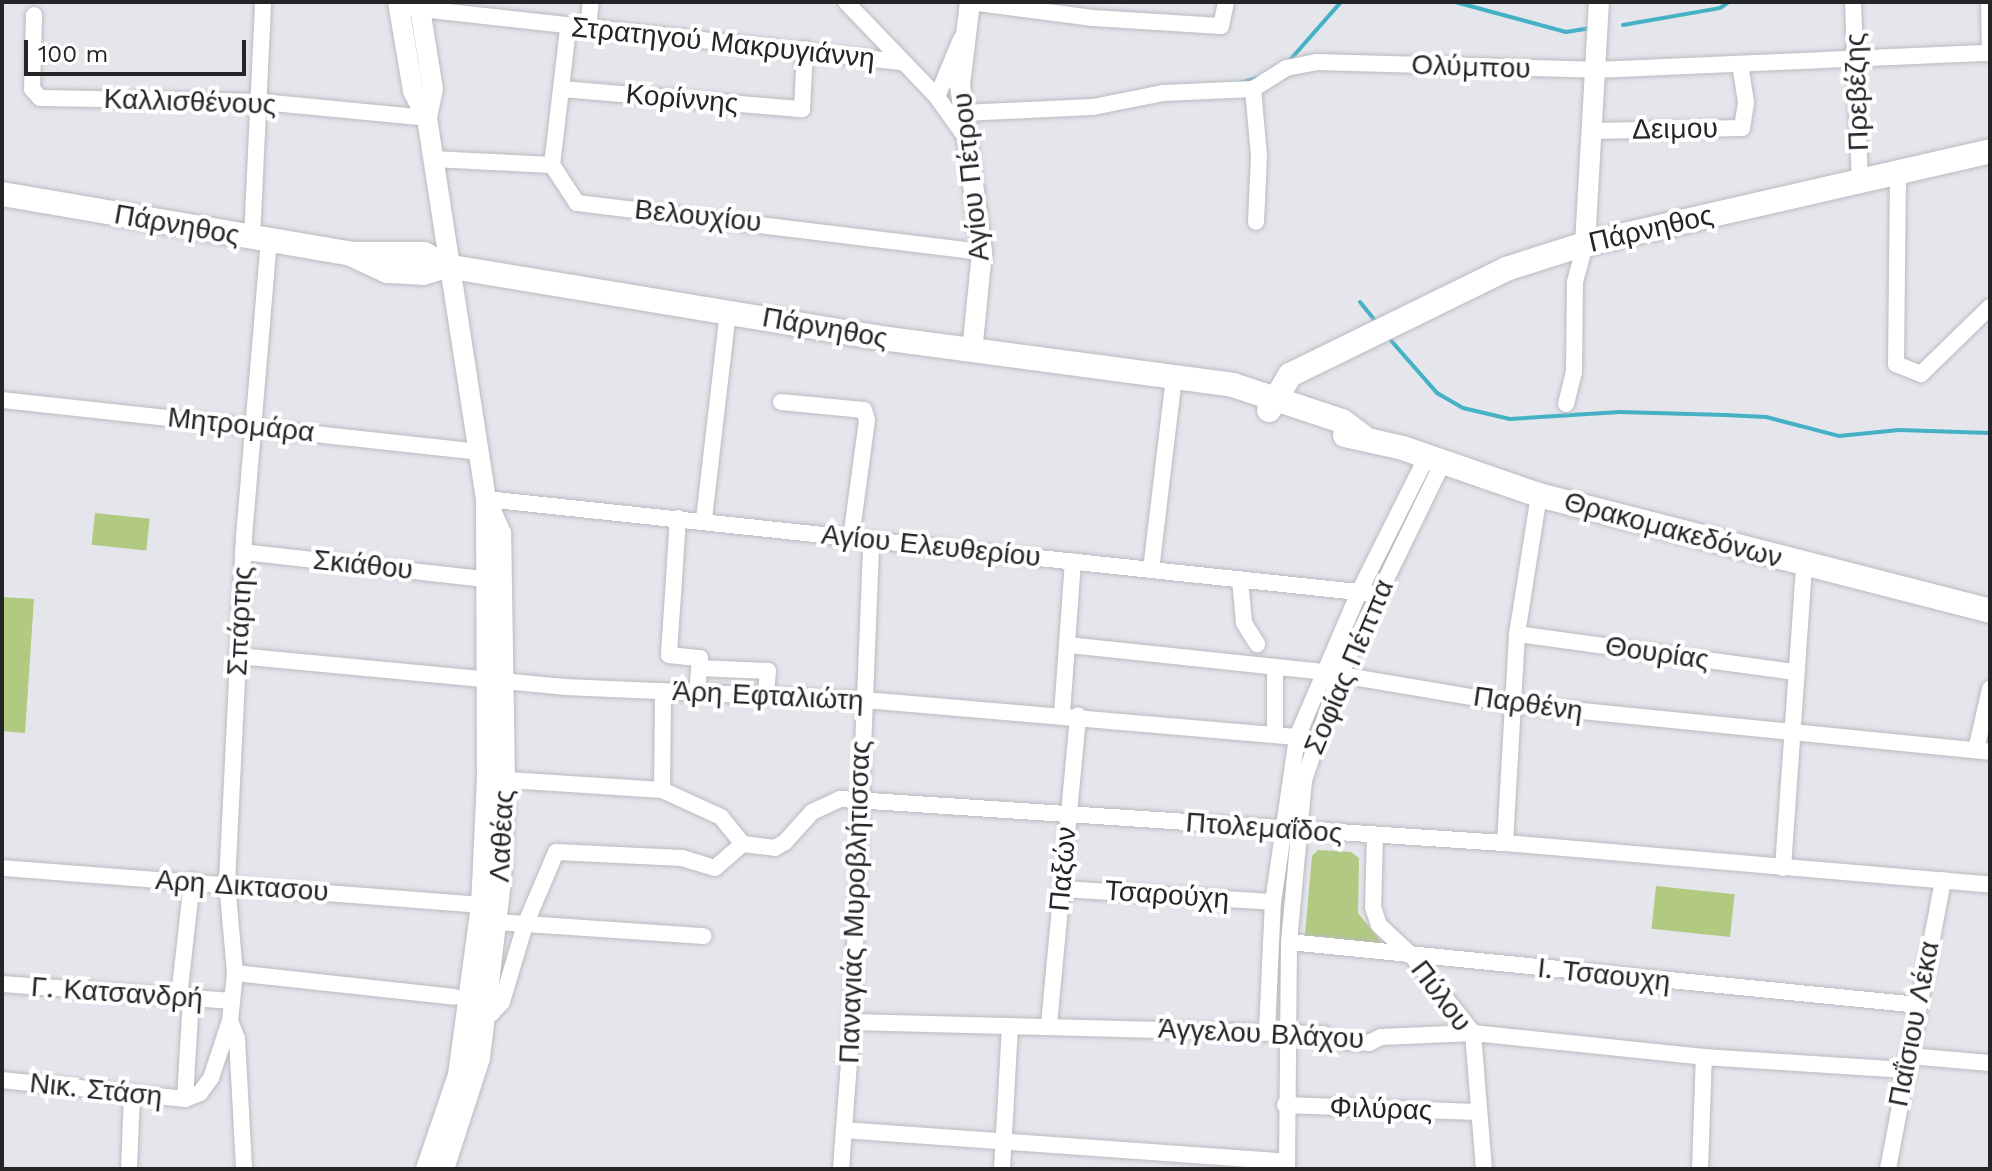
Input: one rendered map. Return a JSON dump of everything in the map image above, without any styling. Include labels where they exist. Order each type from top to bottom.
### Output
[{"type":"main road","name":"Πάρνηθος","points":[[1271,404],[1290,375],[1331,359],[1506,269],[1585,244],[1898,175],[1990,151]]},
{"type":"main road","name":"Πάρνηθος","points":[[2,194],[352,254],[424,254],[446,266],[972,352],[1174,376],[1302,414]]},
{"type":"main road","points":[[1302,414],[1331,359]]},
{"type":"main road","name":"Θρακομακεδόνων","points":[[1302,414],[1342,421],[1361,435],[1539,495],[1990,611]]},
{"type":"street","name":"Σπάρτης","points":[[230,1021],[235,973],[227,884],[260,239],[263,2]]},
{"type":"street","points":[[588,29],[591,2]]},
{"type":"street","points":[[846,2],[937,97],[965,135],[969,155]]},
{"type":"street","points":[[937,97],[963,35],[970,2],[1093,18],[1221,26],[1226,2]]},
{"type":"street","name":"Αγίου Πέτρου","points":[[970,2],[961,113],[982,252],[972,352]]},
{"type":"street","points":[[1566,404],[1574,372],[1575,282],[1585,244],[1599,2]]},
{"type":"street","name":"Πρεβέζης","points":[[1853,2],[1860,183]]},
{"type":"street","points":[[1989,2],[1990,54]]},
{"type":"street","name":"Στρατηγού Μακρυγιάννη","points":[[409,5],[568,28],[805,49],[903,62]]},
{"type":"street","name":"Λαθέας","points":[[409,5],[433,89],[427,118],[446,266],[486,499],[483,579],[493,678],[497,922],[470,1007],[475,1079],[444,1169]]},
{"type":"street","name":"Καλλισθένους","points":[[34,15],[32,89],[40,98],[262,102],[427,118]]},
{"type":"street","points":[[433,159],[552,165],[568,28]]},
{"type":"street","name":"Κορίννης","points":[[562,89],[802,109],[805,49]]},
{"type":"street","name":"Ολύμπου","points":[[961,113],[1093,107],[1163,93],[1253,89],[1286,68],[1316,62],[1595,70],[1990,54]]},
{"type":"street","name":"Δειμου","points":[[1592,131],[1742,128],[1746,102],[1740,66]]},
{"type":"street","points":[[1253,89],[1259,156],[1256,222]]},
{"type":"street","name":"Βελουχίου","points":[[552,165],[577,203],[982,252]]},
{"type":"street","points":[[1898,175],[1892,355],[1907,372],[1921,374],[1990,307]]},
{"type":"street","points":[[704,519],[728,311]]},
{"type":"street","points":[[1151,570],[1174,376]]},
{"type":"street","name":"Μητρομάρα","points":[[2,400],[479,452]]},
{"type":"street","points":[[781,402],[864,410],[867,420],[851,538]]},
{"type":"street","name":"Σοφίας Πέππα","points":[[1267,1032],[1273,902],[1331,673],[1359,592],[1434,461]]},
{"type":"street","name":"Σοφίας Πέππα","points":[[1287,1165],[1289,831],[1297,737],[1377,594],[1434,461]]},
{"type":"street","points":[[1505,843],[1517,634],[1539,495]]},
{"type":"street","name":"Λαθέας","points":[[486,499],[501,533],[493,678]]},
{"type":"street","name":"Αγίου Ελευθερίου","points":[[486,499],[704,519],[851,538],[1377,594]]},
{"type":"street","points":[[678,518],[669,655],[700,658],[697,690]]},
{"type":"street","name":"Παναγιάς Μυροβλήτισσας","points":[[841,1169],[852,1022],[858,803],[871,540]]},
{"type":"street","name":"Σκιάθου","points":[[243,552],[483,579]]},
{"type":"street","name":"Παξών","points":[[1049,1024],[1069,811],[1068,645],[1073,561]]},
{"type":"street","points":[[1783,868],[1804,564]]},
{"type":"street","points":[[1240,579],[1244,623],[1257,644]]},
{"type":"street","name":"Θουρίας","points":[[1517,634],[1796,672]]},
{"type":"street","name":"Παρθένη","points":[[1068,645],[1149,650],[1331,673],[1512,704],[1983,751]]},
{"type":"street","name":"Άρη Εφταλιώτη","points":[[238,656],[663,691],[697,690],[1070,714],[1297,737]]},
{"type":"street","points":[[699,668],[768,671],[766,695]]},
{"type":"street","points":[[1275,668],[1275,735]]},
{"type":"street","points":[[1983,751],[1990,689]]},
{"type":"street","points":[[662,790],[663,691]]},
{"type":"street","points":[[470,1007],[502,1002],[525,925],[550,858],[567,850],[682,858],[715,868],[743,844],[721,817],[662,790],[496,779]]},
{"type":"street","name":"Λαθέας","points":[[426,1169],[458,1075],[470,1007],[496,779]]},
{"type":"street","name":"Πτολεμαΐδος","points":[[743,844],[775,848],[826,802],[858,803],[1069,811],[1289,831],[1505,843],[1990,885]]},
{"type":"street","name":"Πύλου","points":[[1375,836],[1375,915],[1473,1033],[1476,1112],[1484,1169]]},
{"type":"street","name":"Αρη Δικτασου","points":[[2,868],[481,905]]},
{"type":"street","name":"Παΐσιου Λέκα","points":[[1888,1169],[1943,880]]},
{"type":"street","name":"Νικ. Στάση","points":[[2,1080],[185,1099],[185,998],[192,881]]},
{"type":"street","name":"Τσαρούχη","points":[[1062,889],[1273,902]]},
{"type":"street","points":[[497,922],[704,936]]},
{"type":"street","name":"Ι. Τσαουχη","points":[[1289,942],[1919,1005]]},
{"type":"street","name":"Γ. Κατσανδρή","points":[[235,973],[470,1007]]},
{"type":"street","name":"Γ. Κατσανδρή","points":[[2,984],[232,1001]]},
{"type":"street","points":[[185,1099],[200,1093],[211,1078],[230,1021]]},
{"type":"street","points":[[230,1021],[237,1038],[244,1169]]},
{"type":"street","name":"Άγγελου Βλάχου","points":[[852,1022],[1049,1024],[1267,1032],[1369,1043],[1381,1037],[1473,1033],[1704,1057],[1990,1063]]},
{"type":"street","points":[[1002,1169],[1010,1026]]},
{"type":"street","points":[[1700,1169],[1704,1057]]},
{"type":"street","points":[[211,1078],[241,1096]]},
{"type":"street","points":[[129,1169],[132,1093]]},
{"type":"street","name":"Φιλύρας","points":[[1285,1105],[1476,1112]]},
{"type":"street","points":[[844,1130],[1287,1165]]},
{"type":"green space","points":[[95,513],[150,519],[146,551],[92,545]]},
{"type":"green space","points":[[2,597],[34,599],[25,733],[2,731]]},
{"type":"green space","points":[[1318,850],[1351,852],[1359,858],[1358,913],[1383,944],[1305,935],[1312,856]]},
{"type":"green space","points":[[1656,886],[1735,894],[1730,937],[1652,929]]},
{"type":"waterway","points":[[1290,60],[1341,2]]},
{"type":"waterway","points":[[1455,2],[1566,32],[1591,28]]},
{"type":"waterway","points":[[1623,25],[1720,8],[1729,2]]},
{"type":"waterway","points":[[1240,83],[1258,78]]},
{"type":"waterway","points":[[1360,302],[1377,323]]},
{"type":"waterway","points":[[1387,336],[1437,393],[1463,408],[1510,419],[1620,412],[1725,415],[1766,417],[1839,436],[1899,430],[1990,433]]}]
